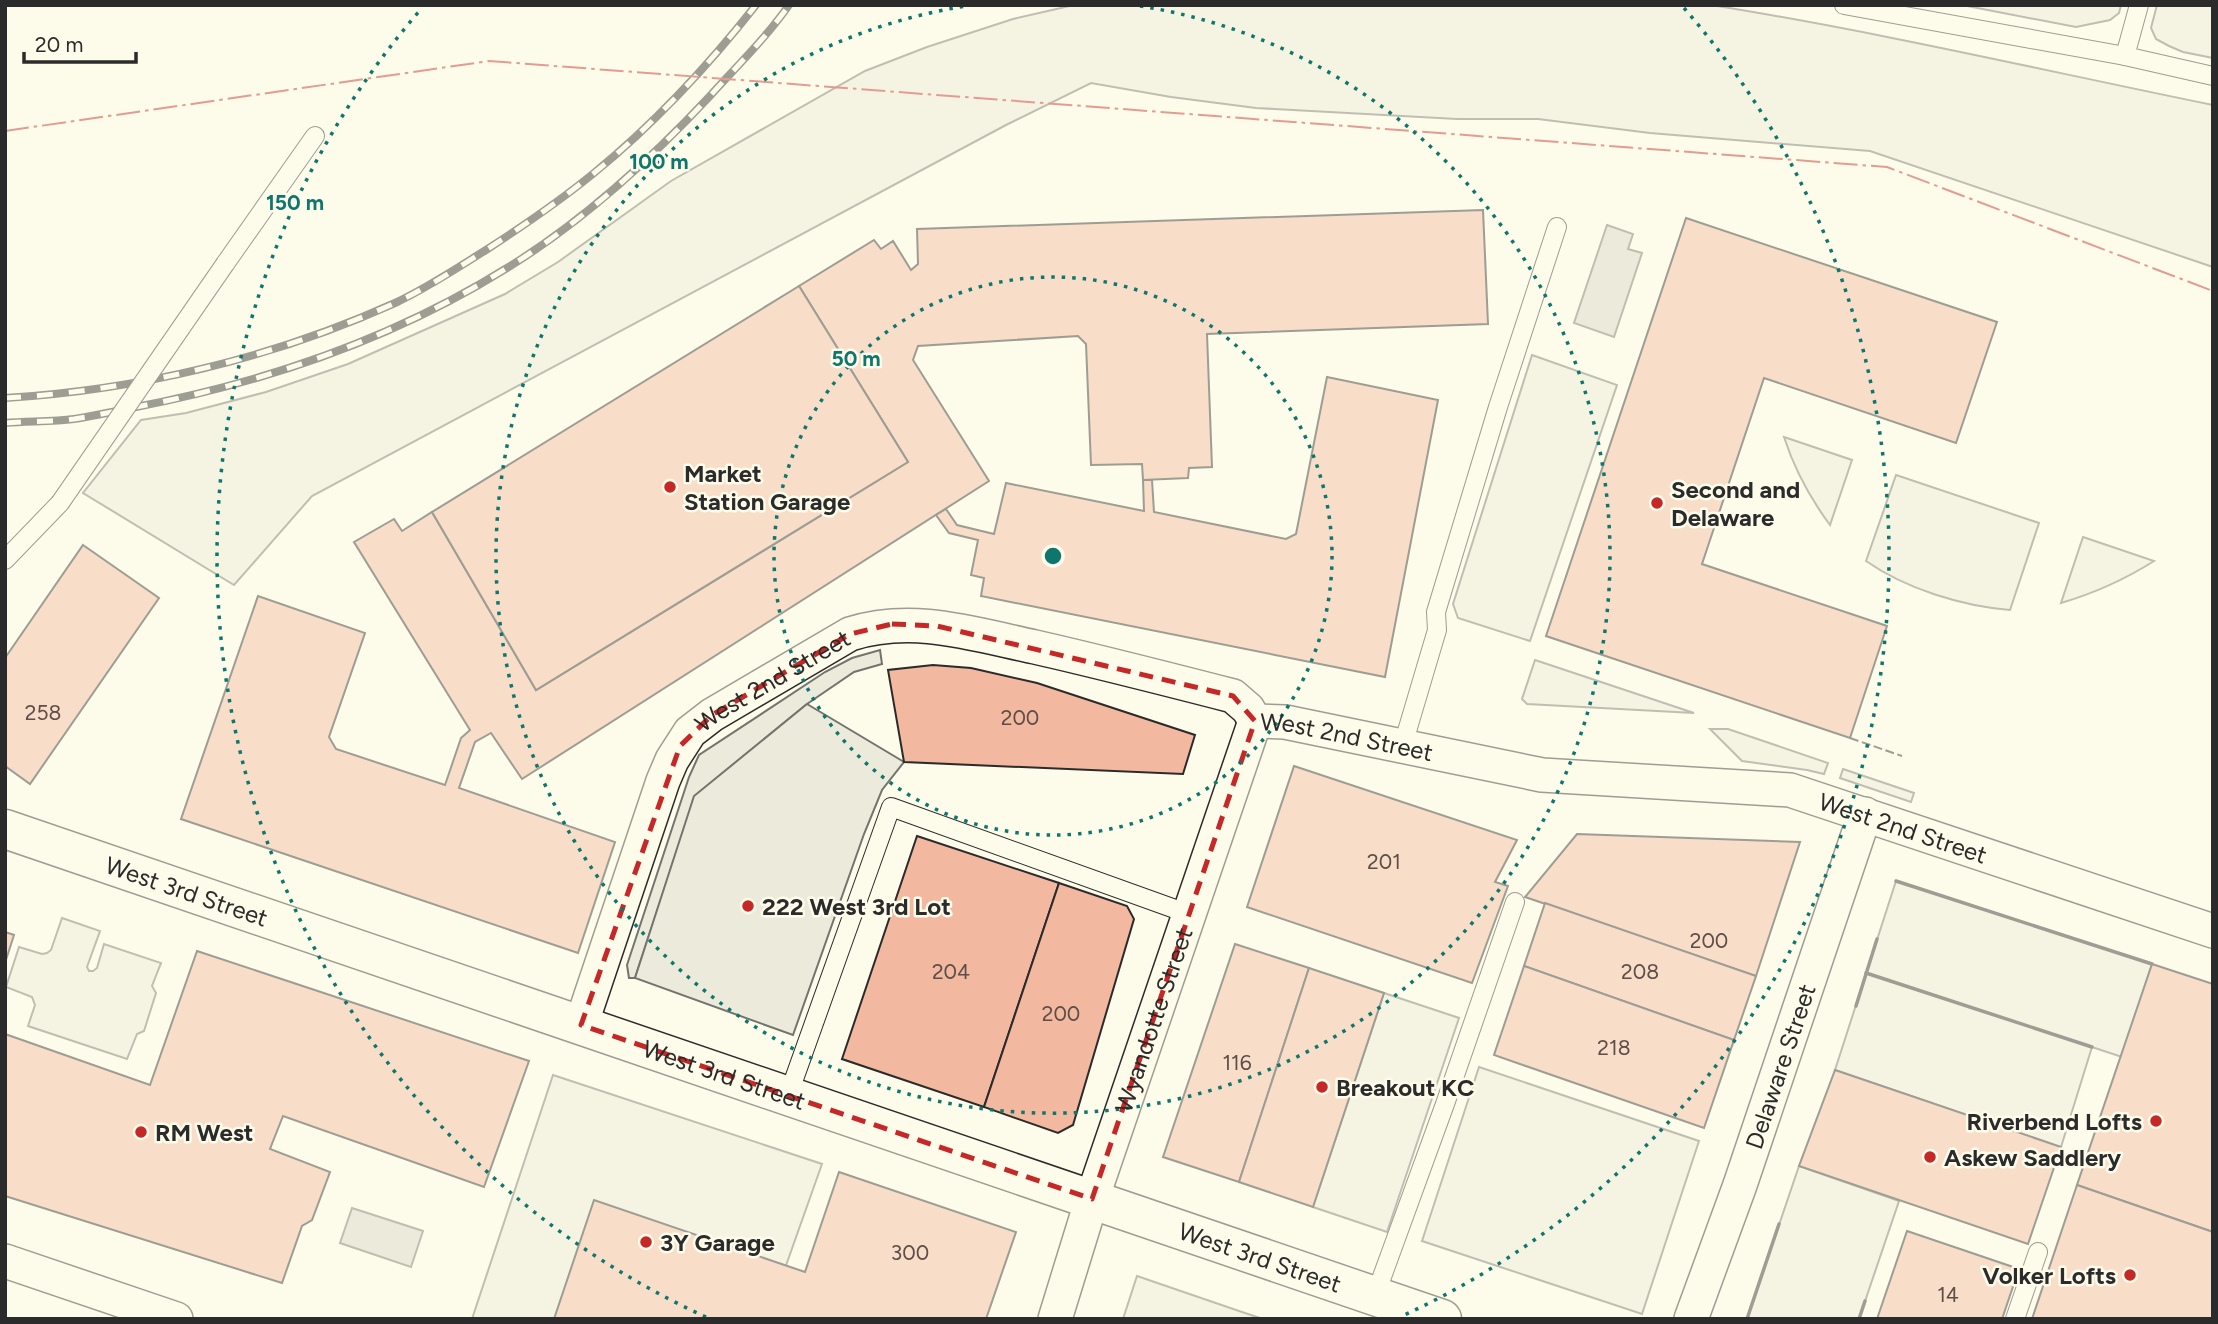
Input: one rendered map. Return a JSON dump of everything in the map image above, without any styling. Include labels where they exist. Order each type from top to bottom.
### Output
[{"type":"street","name":"West 2nd Street","points":[[581,1025],[663,781],[690,732],[712,715],[850,634],[892,624],[937,626],[1084,658],[1233,696],[1248,709],[1255,721],[1285,722],[1542,775],[1790,790],[2213,930]]},
{"type":"street","name":"Wyandotte Street","points":[[1055,1319],[1092,1199],[1255,721]]},
{"type":"street","name":"Delaware Street","points":[[1691,1319],[1740,1185],[1865,814]]},
{"type":"street","name":"West 3rd Street","points":[[5,830],[1442,1319]]},
{"type":"street","points":[[5,1261],[176,1319]]},
{"type":"lane","points":[[1844,5],[2213,76]]},
{"type":"lane","points":[[2125,57],[2139,5]]},
{"type":"lane","points":[[5,560],[60,503],[314,136]]},
{"type":"lane","points":[[1402,748],[1437,630],[1436,612],[1498,407],[1557,228]]},
{"type":"lane","points":[[788,1096],[891,807],[1189,914]]},
{"type":"lane","points":[[1375,1296],[1446,1104],[1515,902]]},
{"type":"lane","points":[[2015,1319],[2038,1252]]},
{"type":"highlighted area","points":[[892,624],[937,626],[1233,696],[1255,721],[1092,1199],[581,1025],[680,746],[712,715],[850,634]]},
{"type":"shaded area","points":[[1074,5],[1711,5],[1900,40],[2213,105],[2213,267],[1870,151],[1650,133],[1538,119],[1457,119],[1256,108],[1091,83],[1006,125],[312,496],[234,585],[83,493],[141,420],[186,413],[266,392],[348,364],[505,294],[558,262],[671,181],[865,71],[1013,19]]},
{"type":"shaded area","points":[[1962,5],[2121,5],[2119,13],[2110,20],[2076,27]]},
{"type":"shaded area","points":[[2157,5],[2213,5],[2213,58],[2183,52],[2156,39],[2151,28]]},
{"type":"shaded area","points":[[1607,225],[1633,234],[1628,249],[1642,253],[1614,337],[1574,323]]},
{"type":"shaded area","points":[[1532,355],[1617,385],[1530,641],[1458,618],[1453,604]]},
{"type":"shaded area","points":[[1784,437],[1852,460],[1830,525],[1803,482]]},
{"type":"shaded area","points":[[1896,475],[2039,523],[2010,610],[1973,605],[1916,588],[1866,561]]},
{"type":"shaded area","points":[[2083,537],[2154,561],[2109,585],[2061,603]]},
{"type":"shaded area","points":[[880,650],[882,664],[854,672],[807,704],[695,796],[635,978],[629,978],[627,965],[689,777],[699,755],[825,672],[852,658]]},
{"type":"shaded area","points":[[1535,660],[1694,713],[1527,704],[1522,699]]},
{"type":"shaded area","name":"222 West 3rd Lot","points":[[807,704],[904,762],[882,790],[864,834],[793,1035],[635,978],[694,796]]},
{"type":"shaded area","points":[[1710,729],[1728,729],[1828,763],[1824,774],[1742,761]]},
{"type":"shaded area","points":[[1843,769],[1914,793],[1911,802],[1840,778]]},
{"type":"shaded area","points":[[1896,881],[2152,964],[2122,1057],[2092,1047],[2061,1147],[1835,1070]]},
{"type":"shaded area","points":[[62,918],[100,931],[87,967],[89,971],[97,968],[104,944],[161,963],[152,986],[156,993],[144,1031],[137,1034],[127,1059],[28,1026],[35,1005],[32,997],[6,987],[19,947],[47,953],[51,950]]},
{"type":"shaded area","points":[[1384,993],[1459,1018],[1387,1232],[1313,1207]]},
{"type":"shaded area","points":[[1479,1067],[1699,1141],[1642,1314],[1422,1241]]},
{"type":"shaded area","name":"3Y Garage","points":[[553,1075],[822,1164],[767,1319],[472,1319]]},
{"type":"shaded area","points":[[1799,1166],[1899,1201],[1859,1319],[1747,1319]]},
{"type":"shaded area","points":[[352,1208],[423,1231],[411,1267],[340,1243]]},
{"type":"shaded area","points":[[1137,1276],[1242,1312],[1263,1319],[1123,1319]]},
{"type":"building","points":[[1483,210],[1488,324],[1207,334],[1212,467],[1189,468],[1188,478],[1143,480],[1142,464],[1091,465],[1086,344],[1078,336],[918,346],[913,360],[989,481],[522,779],[491,733],[475,742],[459,788],[615,842],[578,953],[181,819],[258,596],[365,633],[329,737],[336,749],[445,785],[461,738],[470,730],[354,542],[394,519],[402,531],[432,512],[536,690],[908,462],[799,286],[874,240],[881,249],[893,241],[911,270],[918,264],[917,229]]},
{"type":"building","name":"Second and Delaware","points":[[1686,218],[1997,322],[1956,443],[1764,378],[1702,564],[1887,626],[1850,738],[1546,636]]},
{"type":"building","name":"Market Station Garage","points":[[799,286],[908,462],[536,690],[432,512]]},
{"type":"building","points":[[1327,377],[1438,400],[1385,677],[981,596],[984,578],[971,575],[978,540],[949,533],[936,515],[946,509],[957,525],[994,534],[1006,483],[1144,511],[1143,480],[1152,480],[1154,512],[1286,539],[1296,534]]},
{"type":"building","points":[[83,545],[159,598],[30,784],[5,766],[5,658]]},
{"type":"building","points":[[933,665],[971,668],[1037,683],[1195,735],[1183,774],[904,762],[888,670]]},
{"type":"building","points":[[1294,766],[1517,840],[1495,882],[1508,886],[1472,983],[1247,907]]},
{"type":"building","points":[[1577,834],[1800,842],[1756,976],[1525,897]]},
{"type":"building","points":[[917,836],[1059,883],[984,1107],[842,1059]]},
{"type":"building","points":[[1059,883],[1127,906],[1134,919],[1073,1125],[1058,1133],[984,1107]]},
{"type":"building","points":[[1545,903],[1756,976],[1734,1040],[1524,966]]},
{"type":"building","points":[[5,932],[14,935],[5,963]]},
{"type":"building","points":[[1235,944],[1309,968],[1239,1182],[1163,1157]]},
{"type":"building","name":"RM West","points":[[197,951],[529,1061],[484,1187],[283,1116],[270,1149],[330,1172],[312,1220],[302,1226],[282,1283],[5,1196],[5,1034],[150,1085]]},
{"type":"building","name":"Riverbend Lofts","points":[[2152,964],[2213,984],[2213,1232],[2077,1185]]},
{"type":"building","points":[[1524,966],[1734,1040],[1704,1128],[1494,1055]]},
{"type":"building","points":[[1309,968],[1384,993],[1313,1207],[1239,1182]]},
{"type":"building","name":"Askew Saddlery","points":[[1835,1070],[2061,1147],[2028,1244],[1799,1166]]},
{"type":"building","points":[[839,1172],[1016,1232],[986,1319],[554,1319],[594,1200],[805,1272]]},
{"type":"building","name":"Volker Lofts","points":[[2077,1185],[2213,1232],[2213,1319],[2032,1319]]},
{"type":"building","points":[[1907,1231],[2019,1269],[2002,1319],[1877,1319]]},
{"type":"railway","points":[[5,398],[105,388],[204,368],[301,340],[349,323],[407,297],[514,232],[594,173],[638,135],[680,93],[756,5]]},
{"type":"railway","points":[[5,423],[81,418],[229,386],[373,337],[464,293],[535,250],[614,189],[709,97],[761,41],[789,5]]},
{"type":"fence","points":[[1850,738],[1902,756]]},
{"type":"wall","points":[[1896,881],[2152,964]]},
{"type":"wall","points":[[1856,1006],[1877,939]]},
{"type":"wall","points":[[1866,973],[2092,1047]]},
{"type":"wall","points":[[1747,1319],[1779,1224]]},
{"type":"wall","points":[[1859,1319],[1865,1301]]},
{"type":"power","points":[[5,131],[489,61],[1887,167],[2213,291]]},
{"type":"place","name":"Market Station Garage","points":[[670,487]]},
{"type":"place","name":"Second and Delaware","points":[[1657,503]]},
{"type":"place","name":"222 West 3rd Lot","points":[[748,906]]},
{"type":"place","name":"Breakout KC","points":[[1322,1087]]},
{"type":"place","name":"Riverbend Lofts","points":[[2156,1121]]},
{"type":"place","name":"RM West","points":[[141,1132]]},
{"type":"place","name":"Askew Saddlery","points":[[1930,1157]]},
{"type":"place","name":"3Y Garage","points":[[646,1242]]},
{"type":"place","name":"Volker Lofts","points":[[2130,1275]]}]
